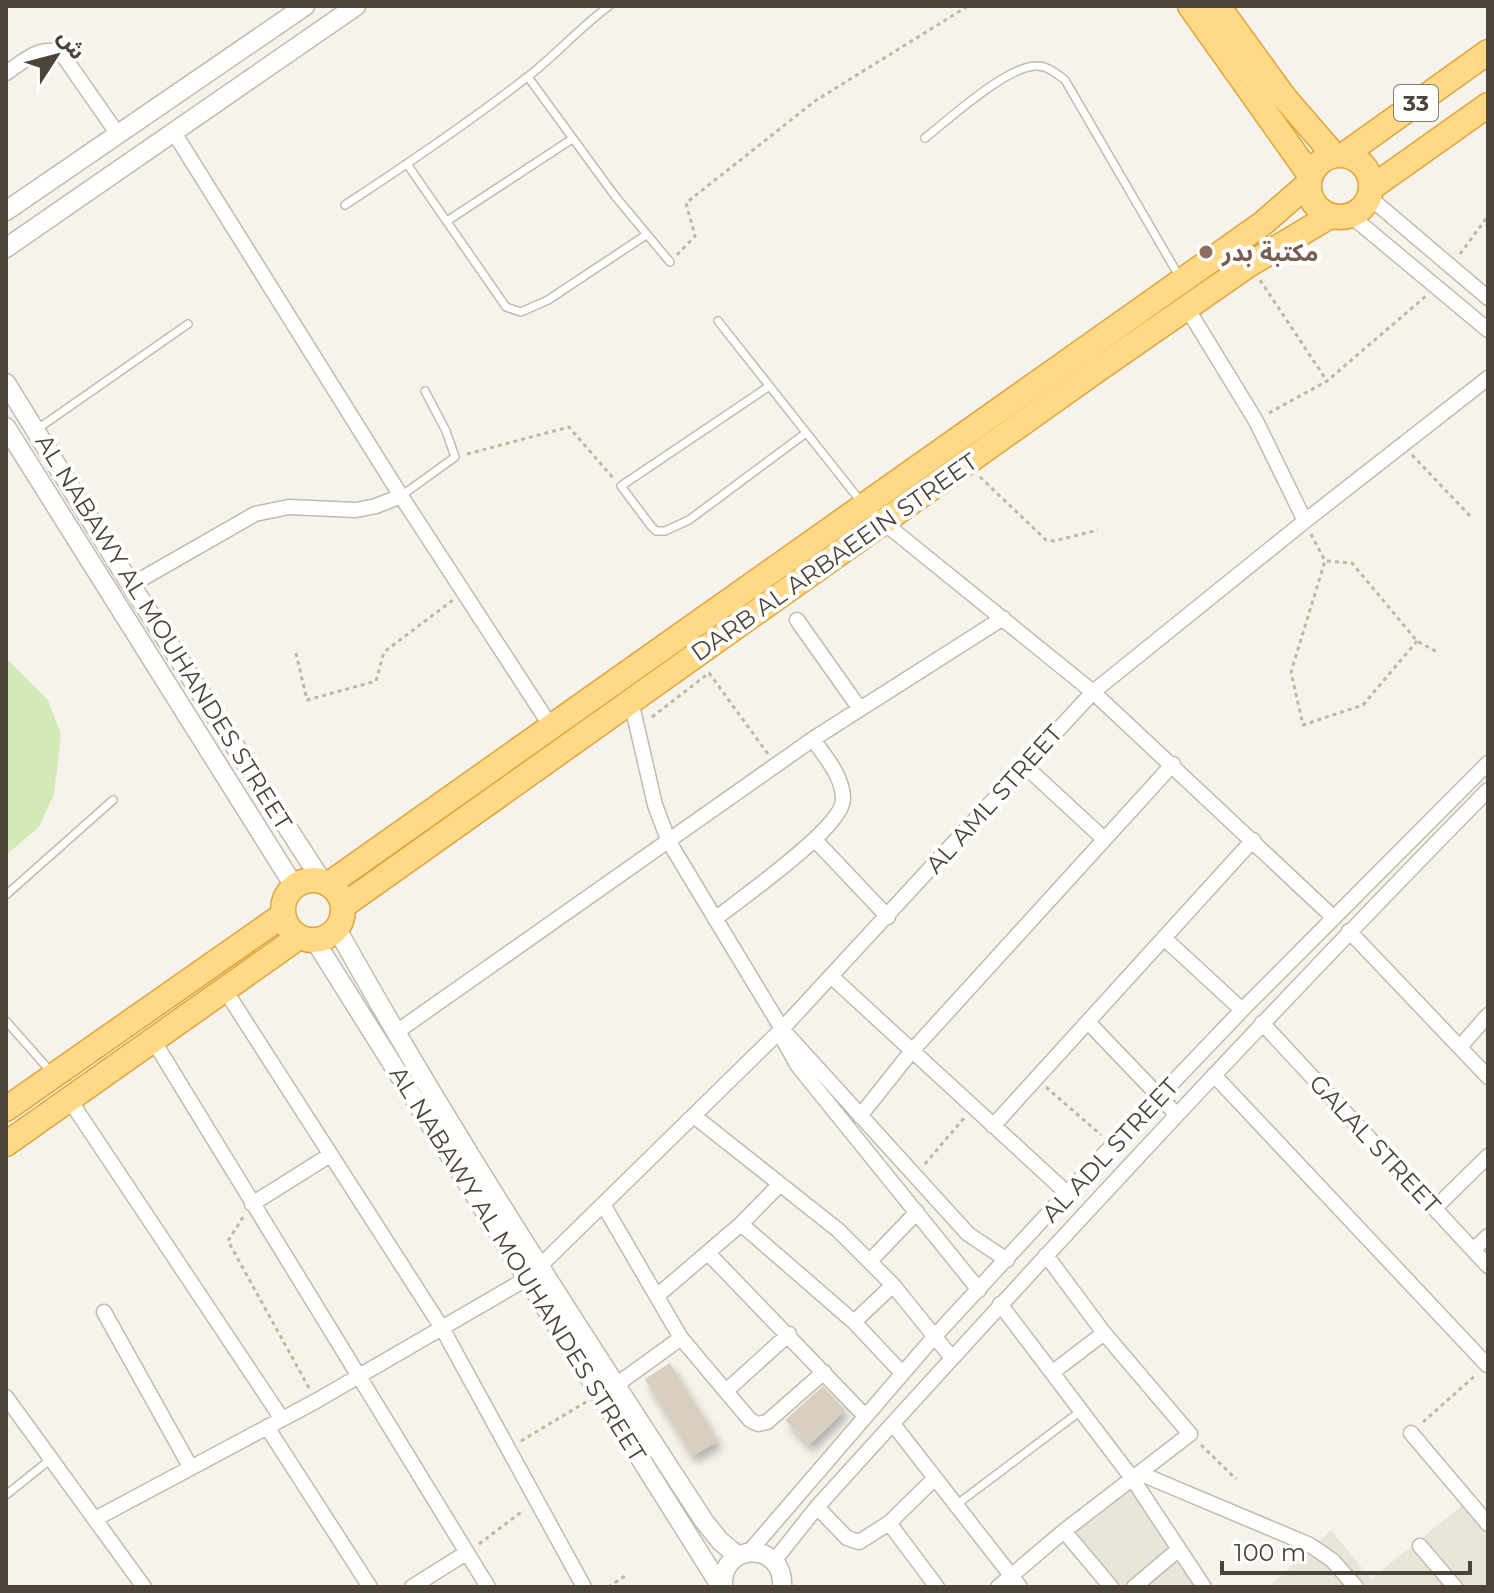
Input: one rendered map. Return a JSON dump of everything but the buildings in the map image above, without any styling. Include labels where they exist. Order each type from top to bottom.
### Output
[{"type":"highway","points":[[1190,6],[1309,180],[1311,198],[1318,209],[1340,216],[1358,211],[1370,192],[1369,176],[1364,166],[1355,159],[1339,155],[1323,159],[1309,180]]},
{"type":"highway","points":[[1218,6],[1284,97],[1339,155]]},
{"type":"highway","name":"33","points":[[1339,155],[1488,52]]},
{"type":"highway","name":"33","points":[[1370,192],[1488,105]]},
{"type":"highway","name":"DARB AL ARBAEEIN STREET","points":[[325,882],[863,505],[1124,337],[1182,281],[1270,218],[1309,180]]},
{"type":"highway","name":"DARB AL ARBAEEIN STREET","points":[[1124,337],[1187,308],[1250,264],[1340,216]]},
{"type":"highway","name":"DARB AL ARBAEEIN STREET","points":[[340,918],[631,701],[966,463],[1093,359]]},
{"type":"highway","points":[[6,1144],[225,990],[307,939],[327,937],[340,918],[341,897],[325,882],[303,881],[294,886],[285,899],[283,915],[286,924],[307,939]]},
{"type":"highway","points":[[6,1109],[283,915]]},
{"type":"street","points":[[6,211],[305,6]]},
{"type":"street","points":[[6,222],[12,244],[356,6]]},
{"type":"street","points":[[6,73],[45,50],[62,54],[117,133]]},
{"type":"street","points":[[241,50],[256,74]]},
{"type":"street","points":[[173,131],[401,496],[550,725]]},
{"type":"street","points":[[1370,192],[1488,298]]},
{"type":"street","points":[[1340,216],[1488,330]]},
{"type":"street","points":[[1187,308],[1256,421],[1305,521]]},
{"type":"street","name":"AL AML STREET","points":[[541,1265],[782,1029],[1093,692],[1488,378]]},
{"type":"street","name":"AL NABAWY AL MOUHANDES STREET","points":[[6,383],[131,585],[325,882]]},
{"type":"street","name":"AL NABAWY AL MOUHANDES STREET","points":[[6,427],[294,886]]},
{"type":"street","points":[[131,585],[255,514],[289,507],[356,510],[401,496]]},
{"type":"street","points":[[863,505],[1093,692],[1334,918]]},
{"type":"street","points":[[395,1033],[813,739],[1003,618]]},
{"type":"street","points":[[797,620],[860,709]]},
{"type":"street","points":[[631,701],[655,805],[669,842],[782,1029],[968,1234],[1007,1260]]},
{"type":"street","points":[[715,919],[815,840],[840,813],[843,798],[840,781],[813,739]]},
{"type":"street","name":"AL ADL STREET","points":[[743,1554],[934,1337],[1067,1193],[1242,1010],[1488,763]]},
{"type":"street","points":[[860,1116],[911,1052],[1173,764]]},
{"type":"street","points":[[1025,766],[1104,839]]},
{"type":"street","name":"AL ADL STREET","points":[[774,1561],[817,1507],[1000,1304],[1349,931],[1488,790]]},
{"type":"street","points":[[815,840],[888,917]]},
{"type":"street","points":[[993,1126],[1253,840]]},
{"type":"street","name":"AL NABAWY AL MOUHANDES STREET","points":[[340,918],[395,1033],[541,1265],[608,1390],[722,1587]]},
{"type":"street","points":[[1349,931],[1488,1077]]},
{"type":"street","points":[[1164,938],[1242,1010]]},
{"type":"street","name":"AL NABAWY AL MOUHANDES STREET","points":[[307,939],[526,1279],[704,1521],[720,1541],[743,1554]]},
{"type":"street","points":[[832,977],[1067,1193]]},
{"type":"street","points":[[225,990],[442,1328],[584,1587]]},
{"type":"street","points":[[1460,1047],[1488,1015]]},
{"type":"street","points":[[1088,1022],[1176,1114]]},
{"type":"street","name":"GALAL STREET","points":[[1262,1023],[1488,1266]]},
{"type":"street","points":[[782,1029],[784,1041],[798,1066],[979,1290]]},
{"type":"street","points":[[153,1040],[488,1587]]},
{"type":"street","points":[[1214,1075],[1487,1365]]},
{"type":"street","points":[[69,1099],[282,1419]]},
{"type":"street","points":[[694,1116],[838,1230],[893,1285],[952,1358]]},
{"type":"street","points":[[252,1204],[330,1155]]},
{"type":"street","points":[[1435,1208],[1488,1156]]},
{"type":"street","points":[[657,1296],[741,1224],[780,1184]]},
{"type":"street","points":[[604,1206],[681,1338],[750,1420],[767,1422],[824,1372]]},
{"type":"street","points":[[870,1261],[917,1212]]},
{"type":"street","points":[[741,1224],[854,1322],[902,1373]]},
{"type":"street","points":[[1473,1250],[1488,1236]]},
{"type":"street","points":[[708,1253],[865,1416]]},
{"type":"street","points":[[998,1587],[1016,1581],[1064,1531],[1190,1434],[1104,1333],[1046,1255]]},
{"type":"street","points":[[95,1519],[316,1401],[526,1279]]},
{"type":"street","points":[[854,1322],[893,1285]]},
{"type":"street","points":[[1000,1304],[1136,1475],[1204,1587]]},
{"type":"street","points":[[104,1312],[191,1468]]},
{"type":"street","points":[[1053,1372],[1104,1333]]},
{"type":"street","points":[[726,1391],[789,1334]]},
{"type":"street","points":[[608,1390],[681,1338]]},
{"type":"street","points":[[6,1397],[144,1587]]},
{"type":"street","points":[[893,1424],[1016,1581]]},
{"type":"street","points":[[267,1427],[370,1587]]},
{"type":"street","points":[[1411,1433],[1488,1524]]},
{"type":"street","points":[[1136,1475],[1310,1545],[1332,1560],[1356,1587]]},
{"type":"street","points":[[817,1507],[847,1538],[856,1542],[889,1523],[935,1478]]},
{"type":"street","points":[[889,1523],[937,1587]]},
{"type":"street","points":[[1064,1531],[1111,1587]]},
{"type":"street","points":[[1420,1546],[1455,1587]]},
{"type":"street","points":[[1134,1587],[1179,1549]]},
{"type":"street","points":[[412,1587],[466,1553]]},
{"type":"street","points":[[722,1587],[725,1570],[743,1554],[767,1556],[774,1561],[780,1570],[782,1587]]},
{"type":"lane","points":[[345,205],[528,77],[584,24],[609,6]]},
{"type":"lane","points":[[925,138],[997,82],[1035,66],[1047,68],[1065,80],[1182,281]]},
{"type":"lane","points":[[528,77],[572,139],[670,262]]},
{"type":"lane","points":[[447,221],[572,139]]},
{"type":"lane","points":[[407,164],[506,307],[521,312],[548,300],[646,235]]},
{"type":"lane","points":[[718,321],[863,505]]},
{"type":"lane","points":[[36,430],[188,324]]},
{"type":"lane","points":[[768,387],[621,486],[656,531],[674,529],[806,433]]},
{"type":"lane","points":[[401,496],[455,457],[446,431],[425,391]]},
{"type":"lane","points":[[6,895],[113,800]]},
{"type":"lane","points":[[6,1021],[54,1075]]},
{"type":"lane","points":[[956,1505],[1082,1410]]},
{"type":"lane","points":[[6,1495],[51,1459]]},
{"type":"path","points":[[670,262],[695,236],[686,203],[815,101],[968,6]]},
{"type":"path","points":[[1451,267],[1488,216]]},
{"type":"path","points":[[1250,264],[1327,381]]},
{"type":"path","points":[[1256,421],[1327,381],[1436,287]]},
{"type":"path","points":[[455,457],[569,427],[621,486]]},
{"type":"path","points":[[1404,446],[1472,518]]},
{"type":"path","points":[[966,463],[1046,540],[1054,541],[1098,530]]},
{"type":"path","points":[[1305,521],[1325,561],[1291,672],[1303,725],[1363,705],[1417,641]]},
{"type":"path","points":[[1325,561],[1352,563],[1417,641],[1439,653]]},
{"type":"path","points":[[296,653],[307,700],[376,681],[384,652],[463,592]]},
{"type":"path","points":[[636,729],[709,673],[776,765]]},
{"type":"path","points":[[1036,1079],[1113,1145]]},
{"type":"path","points":[[915,1176],[973,1107]]},
{"type":"path","points":[[252,1204],[228,1241],[316,1401]]},
{"type":"path","points":[[1411,1433],[1487,1365]]},
{"type":"path","points":[[509,1449],[608,1390]]},
{"type":"path","points":[[1190,1434],[1236,1479]]},
{"type":"path","points":[[466,1553],[537,1501]]},
{"type":"path","points":[[608,1587],[625,1576]]},
{"type":"shaded area","points":[[1131,1485],[1199,1587],[1120,1587],[1074,1530]]},
{"type":"shaded area","points":[[1464,1504],[1488,1533],[1488,1587],[1269,1587],[1331,1530],[1371,1579]]},
{"type":"green space","points":[[6,658],[48,700],[61,735],[54,794],[39,827],[6,855]]},
{"type":"place","name":"مكتبة بدر","points":[[1206,252]]}]
